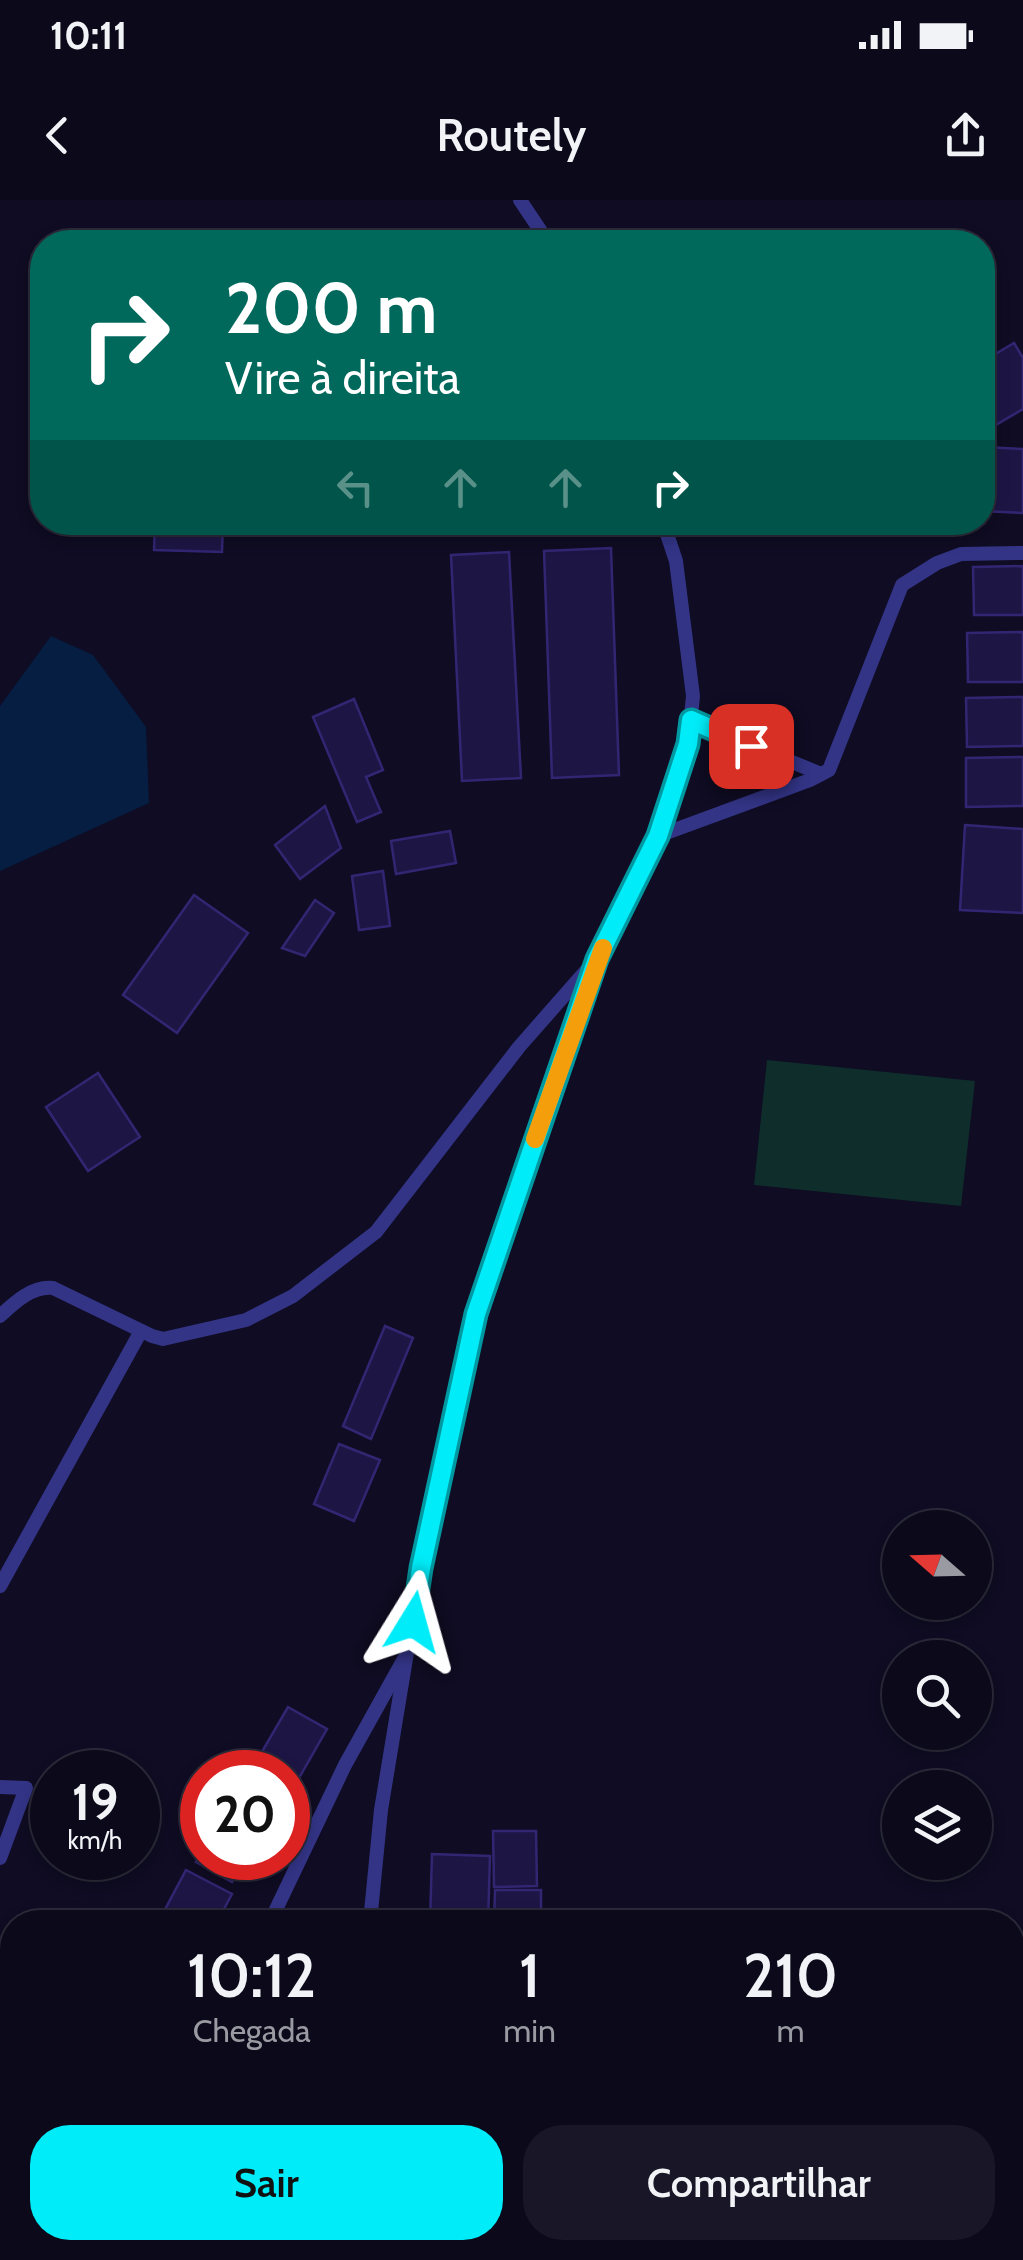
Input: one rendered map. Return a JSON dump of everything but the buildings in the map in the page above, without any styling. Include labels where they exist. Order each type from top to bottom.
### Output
[{"type":"lane","points":[[520,200],[540,230]]},
{"type":"lane","points":[[371,1910],[381,1810],[421,1568],[476,1314],[597,959],[658,836],[688,744],[693,696],[676,561],[667,535]]},
{"type":"lane","points":[[658,836],[829,770],[902,585],[937,562],[961,554],[1023,553]]},
{"type":"lane","points":[[691,720],[822,774]]},
{"type":"lane","points":[[0,1316],[31,1292],[54,1288],[163,1339],[246,1320],[293,1296],[376,1232],[519,1046],[597,959]]},
{"type":"lane","points":[[0,1586],[142,1331]]},
{"type":"lane","points":[[276,1910],[345,1765],[409,1650]]},
{"type":"lane","points":[[0,1787],[26,1788],[0,1858]]},
{"type":"green space","points":[[767,1060],[975,1081],[961,1206],[754,1185]]},
{"type":"water","points":[[51,636],[93,655],[146,727],[149,803],[0,871],[0,706]]},
{"type":"slow traffic","points":[[535,1139],[603,948]]},
{"type":"route","points":[[413,1622],[476,1314],[597,959],[658,836],[688,744],[691,720],[751,746]]}]
